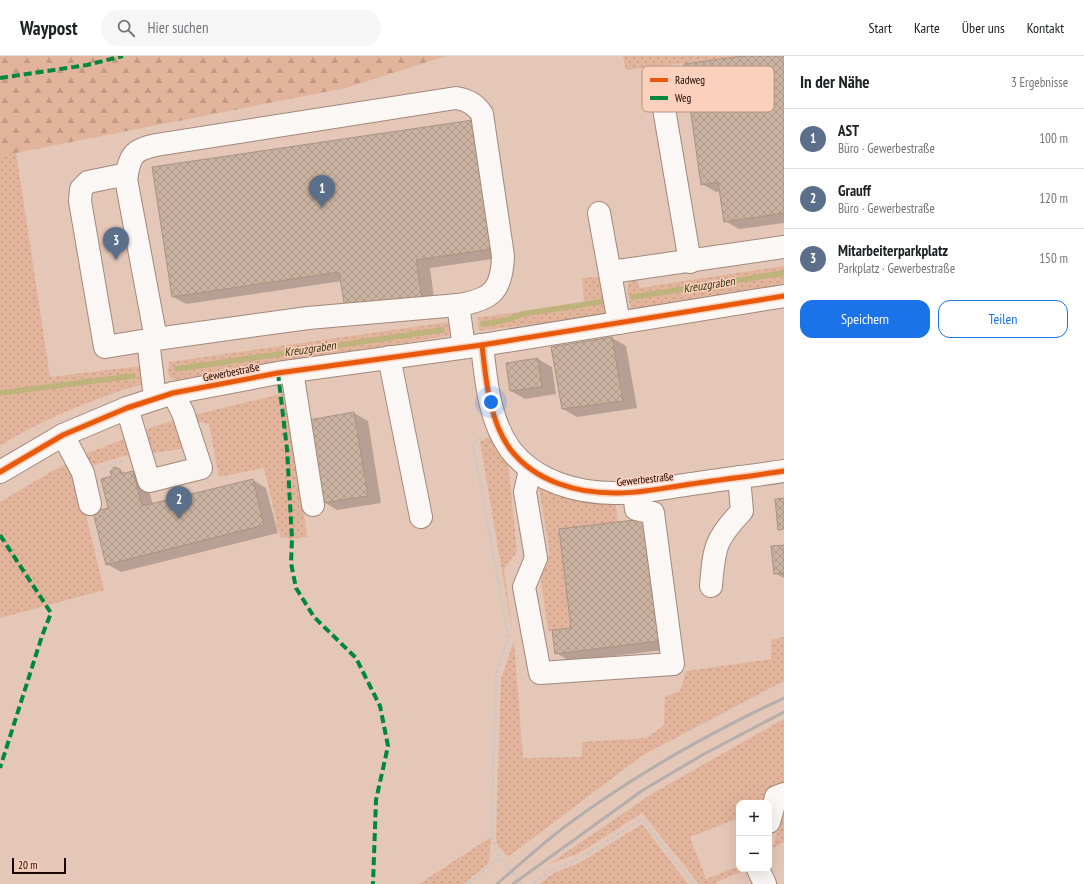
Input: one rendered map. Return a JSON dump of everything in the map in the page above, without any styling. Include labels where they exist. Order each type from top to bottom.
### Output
[{"type":"street","points":[[127,174],[88,182],[81,189],[80,201],[105,347],[152,339],[308,318],[477,302],[491,295],[502,269],[503,256],[482,114],[476,105],[466,100],[456,98],[144,147],[133,154],[126,179],[152,339],[164,396],[183,413],[201,468],[149,481],[127,408]]},
{"type":"street","points":[[665,112],[690,262]]},
{"type":"street","points":[[599,213],[611,272],[619,323]]},
{"type":"street","points":[[611,272],[690,262],[784,247]]},
{"type":"street","name":"Gewerbestraße","points":[[0,472],[63,435],[127,408],[164,396],[292,371],[473,346],[784,296]]},
{"type":"street","points":[[458,305],[473,346]]},
{"type":"street","name":"Gewerbestraße","points":[[473,346],[497,424],[510,449],[530,470],[560,485],[586,492],[619,493],[784,471]]},
{"type":"street","points":[[389,357],[421,517]]},
{"type":"street","points":[[292,371],[313,505]]},
{"type":"street","points":[[63,435],[83,473],[90,504]]},
{"type":"street","points":[[530,470],[525,492],[536,558],[524,587],[540,673],[673,664],[654,513],[636,509],[634,492]]},
{"type":"street","points":[[711,586],[714,552],[724,530],[742,511],[739,477]]},
{"type":"street","points":[[772,811],[776,797],[784,794]]},
{"type":"street","points":[[759,872],[765,884]]},
{"type":"path","points":[[497,424],[473,444],[508,636],[496,676],[491,838],[500,857],[522,884]]},
{"type":"path","points":[[83,473],[142,456]]},
{"type":"path","points":[[534,884],[550,871],[580,858],[642,819],[694,884]]},
{"type":"path","points":[[468,884],[500,857]]},
{"type":"green space","points":[[0,56],[446,56],[346,88],[0,156]]},
{"type":"green space","points":[[623,56],[743,56],[659,66],[642,66],[642,68],[626,70]]},
{"type":"green space","points":[[16,152],[50,377],[141,366],[143,384],[108,395],[70,410],[32,427],[0,446],[0,156]]},
{"type":"green space","points":[[784,266],[784,286],[631,309],[627,290],[629,282],[637,277],[639,288]]},
{"type":"green space","points":[[595,277],[604,282],[606,315],[479,331],[478,317],[522,312],[522,314],[584,304],[582,278]]},
{"type":"green space","points":[[449,322],[452,335],[180,381],[172,379],[168,374],[169,362]]},
{"type":"green space","points":[[289,392],[307,537],[292,539],[280,537],[264,468],[219,477],[209,424],[196,421],[194,415]]},
{"type":"green space","points":[[177,419],[185,448],[149,454],[144,430]]},
{"type":"green space","points":[[491,436],[508,460],[517,552],[504,569],[513,637],[480,442]]},
{"type":"green space","points":[[129,437],[134,453],[87,467],[83,455]]},
{"type":"green space","points":[[72,461],[104,590],[0,618],[0,502]]},
{"type":"green space","points":[[538,482],[615,500],[618,522],[559,530],[571,628],[548,631],[540,573],[550,554]]},
{"type":"green space","points":[[784,637],[784,681],[643,755],[508,857],[498,846],[496,837],[501,679],[514,641],[523,758],[582,757],[582,742],[647,738],[664,725],[665,697],[680,691],[686,671],[771,659],[771,640]]},
{"type":"green space","points":[[784,719],[784,784],[766,800],[736,800],[736,819],[690,837],[706,879],[736,867],[736,872],[740,872],[717,882],[717,884],[699,884],[642,813],[578,854],[549,864],[653,793]]},
{"type":"green space","points":[[784,807],[784,842],[773,848]]},
{"type":"green space","points":[[642,824],[688,884],[539,884],[554,873],[581,862]]},
{"type":"green space","points":[[491,837],[489,863],[464,884],[419,884]]},
{"type":"building","points":[[743,56],[784,56],[784,213],[724,222],[718,182],[701,185],[691,112],[774,112],[774,66],[684,66],[684,64]]},
{"type":"building","points":[[473,120],[492,249],[416,260],[422,297],[345,309],[339,272],[172,297],[152,167]]},
{"type":"building","points":[[612,337],[623,401],[562,409],[551,347]]},
{"type":"building","points":[[538,358],[542,387],[510,391],[506,363]]},
{"type":"building","points":[[354,412],[368,496],[323,503],[309,420]]},
{"type":"building","points":[[114,467],[120,469],[121,474],[133,471],[142,506],[253,479],[264,525],[106,565],[93,512],[108,508],[101,479],[112,476],[110,472]]},
{"type":"building","points":[[784,498],[784,529],[778,530],[775,499]]},
{"type":"building","points":[[643,519],[659,641],[555,654],[552,630],[571,628],[559,529]]},
{"type":"building","points":[[784,545],[784,573],[774,574],[771,546]]},
{"type":"waterway","name":"Kreuzgraben","points":[[633,297],[784,273]]},
{"type":"waterway","name":"Kreuzgraben","points":[[483,324],[507,320],[522,314],[600,302]]},
{"type":"waterway","name":"Kreuzgraben","points":[[177,369],[442,330]]},
{"type":"waterway","name":"Kreuzgraben","points":[[0,393],[133,376]]},
{"type":"railway","points":[[497,884],[558,832],[618,790],[700,740],[784,698]]},
{"type":"railway","points":[[513,884],[643,790],[704,754],[784,712]]},
{"type":"marked path","points":[[0,78],[87,65],[123,56]]},
{"type":"marked path","points":[[278,373],[287,449],[292,539],[291,563],[296,588],[314,617],[356,658],[380,706],[388,746],[376,800],[373,884]]},
{"type":"marked path","points":[[0,535],[51,613],[42,636],[0,768]]},
{"type":"cycle path","points":[[0,472],[63,435],[127,408],[173,393],[278,373],[482,345],[784,296]]},
{"type":"cycle path","points":[[482,345],[485,372],[493,413],[503,438],[510,449],[532,470],[559,484],[604,493],[627,493],[784,471]]},
{"type":"place","name":"AST","points":[[322,208]]},
{"type":"place","name":"Mitarbeiterparkplatz","points":[[116,260]]},
{"type":"place","name":"Grauff","points":[[179,519]]}]
